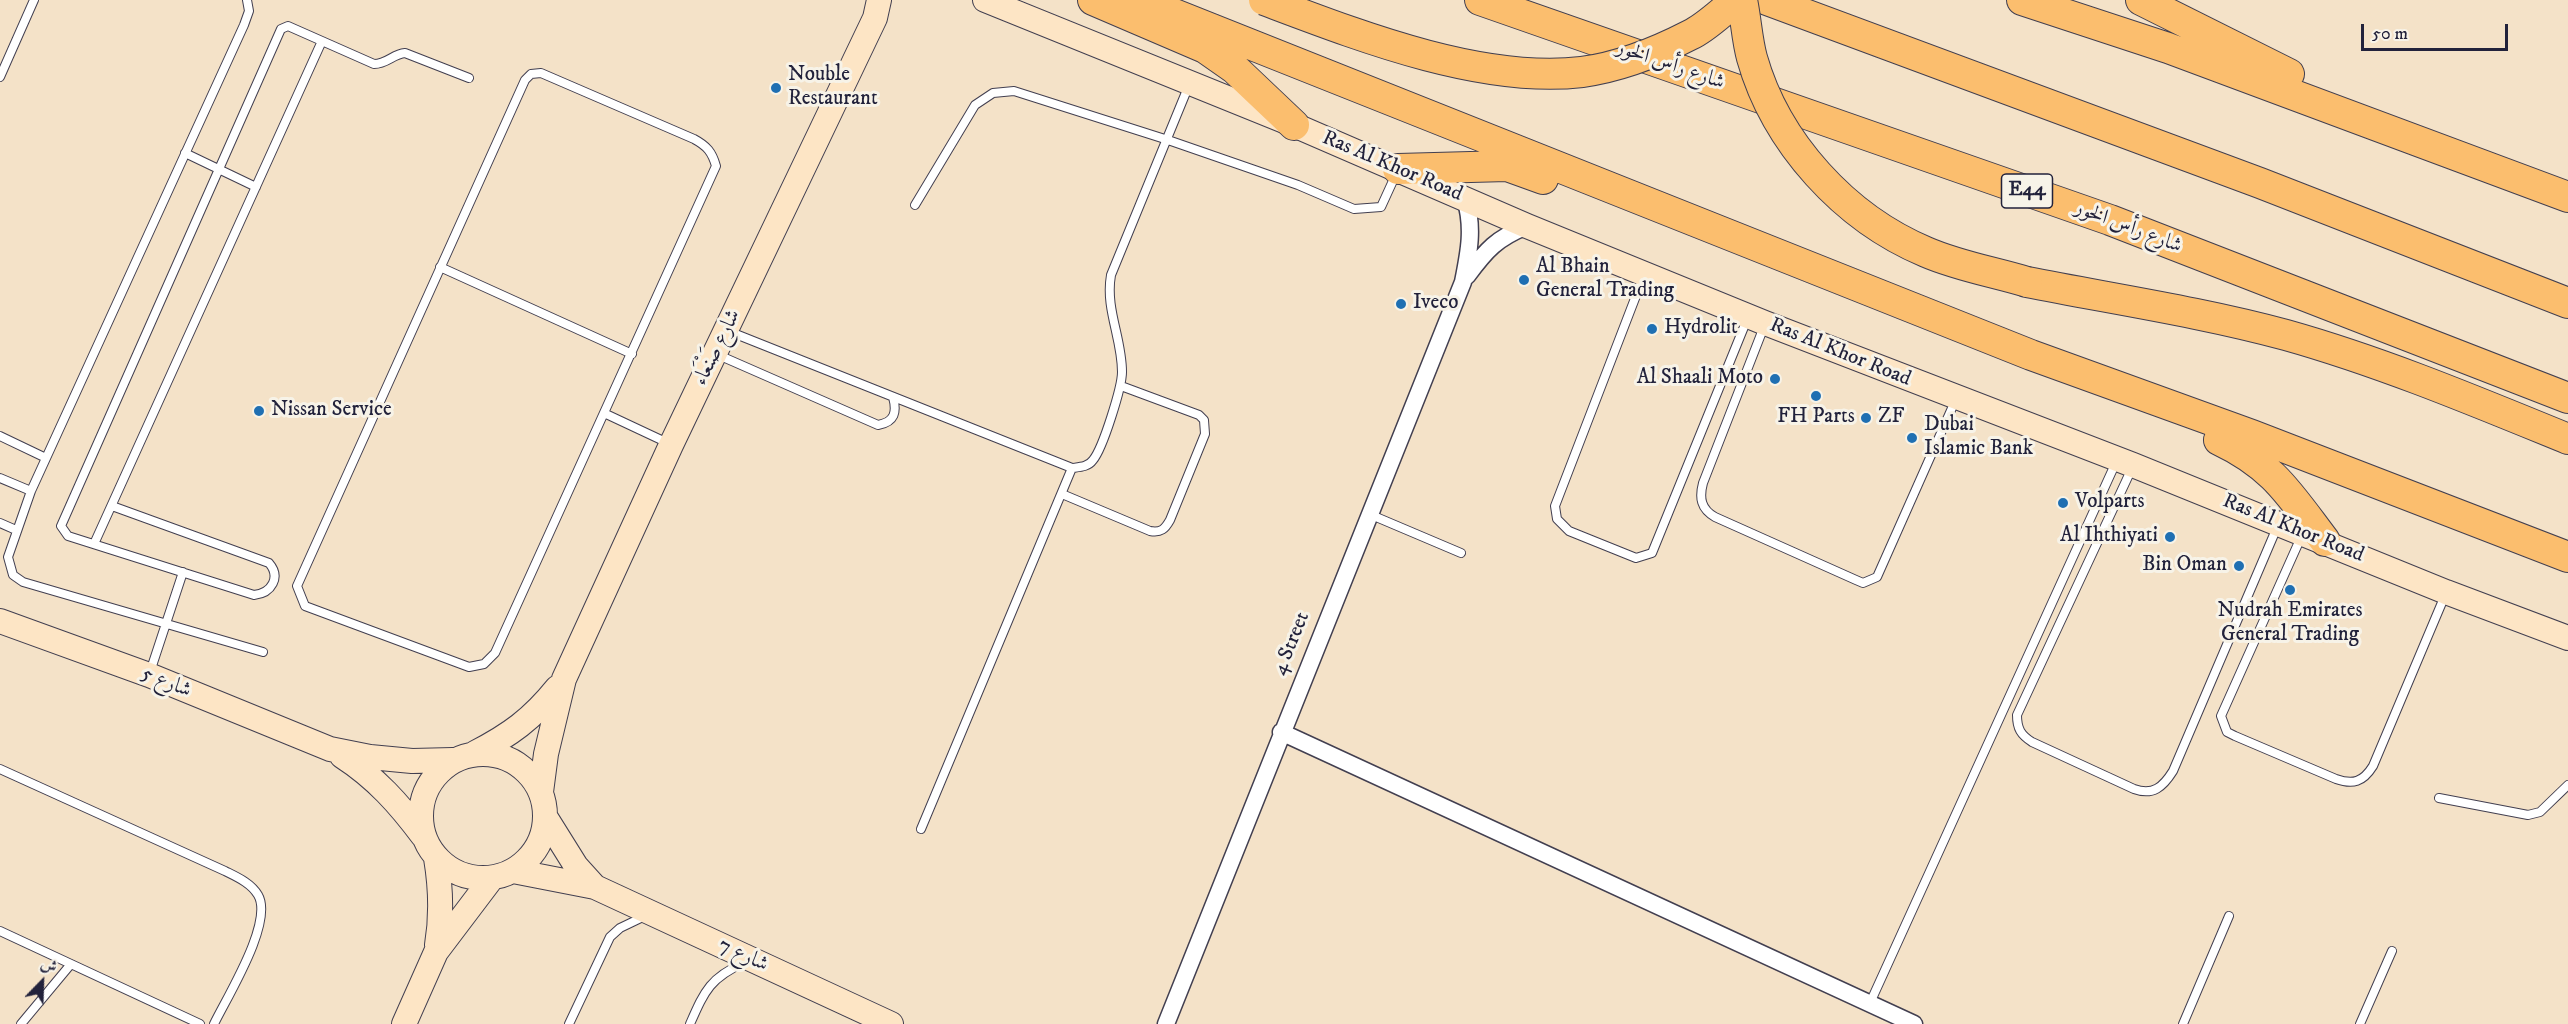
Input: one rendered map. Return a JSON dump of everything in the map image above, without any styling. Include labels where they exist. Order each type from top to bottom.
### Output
[{"type":"highway","points":[[1093,0],[1205,48],[1235,69],[1294,125]]},
{"type":"highway","points":[[1139,0],[1630,193],[2031,355],[2252,435],[2568,557]]},
{"type":"highway","points":[[1264,0],[1459,65],[1524,72],[1582,72],[1636,58],[1692,34],[1737,0]]},
{"type":"highway","name":"شارع رأس الخور","points":[[1480,0],[2110,220],[2568,398]]},
{"type":"highway","points":[[1742,0],[1752,58],[1774,114],[1808,165],[1866,219],[1926,252],[2027,282],[2236,323],[2303,340],[2427,382],[2568,439]]},
{"type":"highway","points":[[1767,0],[2260,183],[2568,303]]},
{"type":"highway","points":[[2022,0],[2168,48],[2568,197]]},
{"type":"highway","points":[[2142,0],[2330,95],[2392,130]]},
{"type":"highway","points":[[1398,169],[1507,166],[1576,191],[1630,193]]},
{"type":"highway","points":[[2031,355],[2248,453],[2276,477],[2314,537]]},
{"type":"street","name":"شارع صَنْعَاء","points":[[541,792],[548,744],[564,679],[671,445],[877,9],[897,0]]},
{"type":"street","name":"Ras Al Khor Road","points":[[985,0],[1189,85],[1294,125],[1527,226],[1757,320],[2568,638]]},
{"type":"street","name":"4 Street","points":[[1166,1024],[1463,282],[1470,245],[1471,219],[1465,198]]},
{"type":"street","name":"4 Street","points":[[1463,282],[1486,250],[1505,235],[1527,226]]},
{"type":"street","name":"شارع 5","points":[[0,621],[148,675],[330,748],[391,759],[464,757]]},
{"type":"street","name":"شارع صَنْعَاء","points":[[464,757],[510,735],[540,710],[564,679]]},
{"type":"street","points":[[1281,732],[1914,1024]]},
{"type":"street","name":"شارع 5","points":[[330,748],[375,780],[398,802],[424,838]]},
{"type":"street","points":[[436,952],[502,874],[526,862],[536,849],[543,834],[546,818],[541,792],[530,775],[514,762],[495,754],[464,757],[435,774],[423,793],[419,816],[424,838],[436,858],[452,871],[462,874],[502,874]]},
{"type":"street","name":"شارع 7","points":[[546,818],[565,850],[595,887]]},
{"type":"street","points":[[404,1024],[436,952],[441,921],[441,889],[436,858]]},
{"type":"street","name":"شارع 7","points":[[502,874],[595,887],[891,1024]]},
{"type":"lane","points":[[0,77],[34,0]]},
{"type":"lane","points":[[247,0],[249,11],[244,25],[31,491],[8,557],[13,575],[23,582],[263,652]]},
{"type":"lane","points":[[112,506],[269,563],[275,577],[266,592],[254,595],[68,536],[63,530],[62,521],[280,29],[288,26],[374,64],[383,63],[400,53],[410,54],[469,78]]},
{"type":"lane","points":[[94,544],[322,41]]},
{"type":"lane","points":[[540,73],[694,139],[705,145],[713,155],[716,166],[712,178],[495,653],[484,664],[469,667],[306,606],[298,592],[300,574],[440,267],[525,80],[531,74],[540,73]]},
{"type":"lane","points":[[726,331],[1072,468],[1084,467],[1093,461],[1121,386],[1122,373],[1108,289],[1116,261],[1189,85]]},
{"type":"lane","points":[[915,205],[962,123],[975,105],[993,93],[1014,91],[1035,96],[1298,185],[1354,209],[1381,207],[1398,169]]},
{"type":"lane","points":[[185,153],[256,187]]},
{"type":"lane","points":[[440,267],[632,354]]},
{"type":"lane","points":[[1645,274],[1555,506],[1557,519],[1569,531],[1636,558],[1648,556],[1655,549],[1757,320]]},
{"type":"lane","points":[[1757,320],[1703,483],[1701,499],[1703,507],[1715,517],[1863,583],[1877,577],[1956,399]]},
{"type":"lane","points":[[716,353],[878,425],[888,423],[894,417],[896,408],[893,397]]},
{"type":"lane","points":[[1062,494],[1150,531],[1158,532],[1170,520],[1204,434],[1204,420],[1199,414],[1121,386]]},
{"type":"lane","points":[[606,414],[671,445]]},
{"type":"lane","points":[[0,436],[46,458]]},
{"type":"lane","points":[[2125,463],[2017,715],[2017,726],[2023,736],[2032,742],[2134,789],[2153,792],[2162,787],[2173,771],[2279,523]]},
{"type":"lane","points":[[1870,1003],[2125,463]]},
{"type":"lane","points":[[921,829],[1072,468]]},
{"type":"lane","points":[[0,478],[31,491]]},
{"type":"lane","points":[[1369,514],[1461,553]]},
{"type":"lane","points":[[0,523],[16,530]]},
{"type":"lane","points":[[2314,537],[2221,716],[2227,732],[2326,775],[2347,783],[2358,782],[2367,776],[2446,592]]},
{"type":"lane","points":[[148,675],[183,572]]},
{"type":"lane","points":[[0,769],[225,871],[245,882],[259,896],[263,916],[257,935],[214,1024]]},
{"type":"lane","points":[[2439,798],[2528,815],[2540,812],[2568,785]]},
{"type":"lane","points":[[569,1024],[610,937],[620,928],[652,914]]},
{"type":"lane","points":[[2183,1024],[2229,916]]},
{"type":"lane","points":[[0,931],[200,1024]]},
{"type":"lane","points":[[2360,1024],[2392,951]]},
{"type":"lane","points":[[690,1024],[710,983],[720,974],[752,960]]},
{"type":"lane","points":[[21,1024],[71,964]]},
{"type":"place","name":"Nouble Restaurant","points":[[776,88]]},
{"type":"place","name":"Al Bhain General Trading","points":[[1524,280]]},
{"type":"place","name":"Iveco","points":[[1401,304]]},
{"type":"place","name":"Hydrolit","points":[[1652,329]]},
{"type":"place","name":"Al Shaali Moto","points":[[1775,379]]},
{"type":"place","name":"FH Parts","points":[[1816,396]]},
{"type":"place","name":"Nissan Service","points":[[259,411]]},
{"type":"place","name":"ZF","points":[[1866,418]]},
{"type":"place","name":"Dubai Islamic Bank","points":[[1912,438]]},
{"type":"place","name":"Volparts","points":[[2063,503]]},
{"type":"place","name":"Al Ihthiyati","points":[[2170,537]]},
{"type":"place","name":"Bin Oman","points":[[2239,566]]},
{"type":"place","name":"Nudrah Emirates General Trading","points":[[2290,590]]}]
